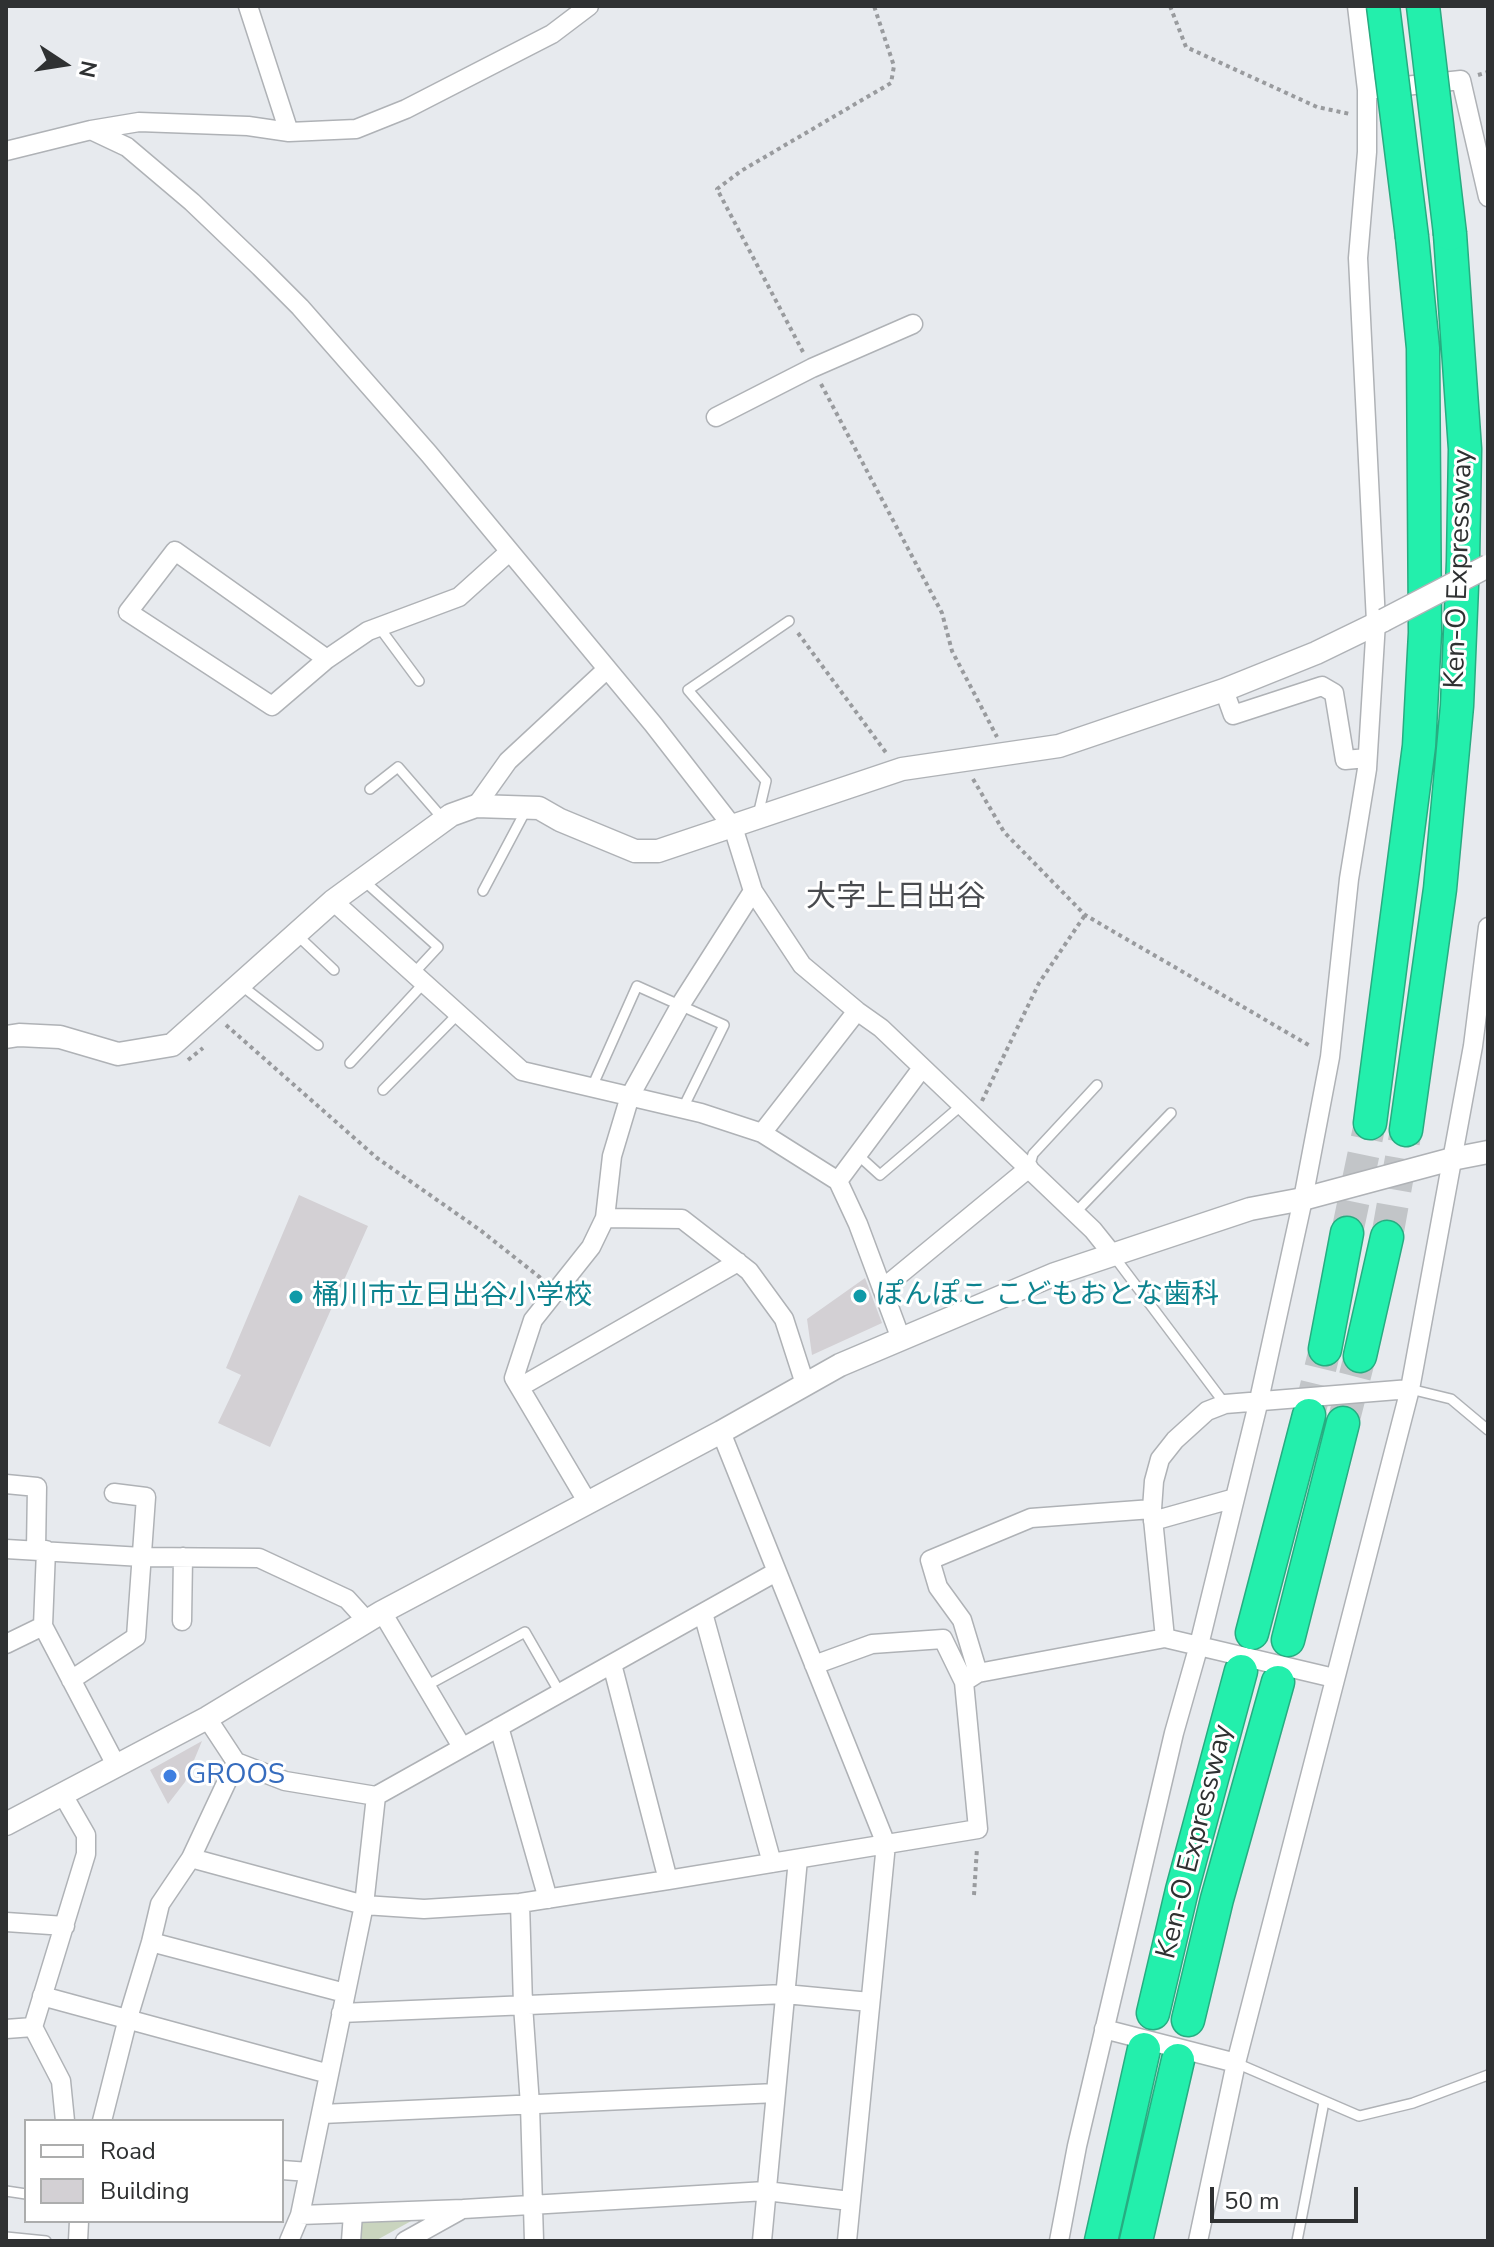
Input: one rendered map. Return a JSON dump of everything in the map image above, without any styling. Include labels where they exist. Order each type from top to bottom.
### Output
[{"type":"highway","name":"Ken-O Expressway","points":[[1370,1123],[1419,746],[1425,633],[1423,348],[1383,6]]},
{"type":"highway","name":"Ken-O Expressway","points":[[1406,1130],[1440,889],[1457,706],[1465,449],[1450,234],[1423,6]]},
{"type":"highway","points":[[1325,1349],[1347,1233]]},
{"type":"highway","points":[[1360,1356],[1387,1237]]},
{"type":"highway","points":[[1252,1633],[1309,1415]]},
{"type":"highway","points":[[1288,1640],[1343,1423]]},
{"type":"highway","name":"Ken-O Expressway","points":[[1153,2013],[1182,1890],[1241,1671]]},
{"type":"highway","name":"Ken-O Expressway","points":[[1188,2020],[1217,1899],[1278,1682]]},
{"type":"highway","points":[[1101,2241],[1144,2049]]},
{"type":"highway","points":[[1136,2241],[1178,2060]]},
{"type":"street","points":[[248,6],[289,132]]},
{"type":"street","points":[[6,151],[91,130],[139,122],[248,126],[289,132],[356,129],[406,109],[552,34],[589,6]]},
{"type":"street","points":[[1059,2241],[1077,2146],[1174,1733],[1199,1645],[1259,1400],[1330,1057],[1349,879],[1367,758],[1380,621],[1358,258],[1367,152],[1367,90],[1357,6]]},
{"type":"street","points":[[1367,90],[1461,80],[1488,197]]},
{"type":"street","points":[[91,130],[127,147],[192,202],[300,307],[429,454],[653,724],[733,827],[753,891],[802,965],[881,1028],[969,1110],[1093,1230],[1113,1255]]},
{"type":"street","points":[[716,417],[812,368],[913,324]]},
{"type":"street","points":[[327,659],[175,551],[128,612],[272,706],[327,659],[368,631],[459,597],[509,552]]},
{"type":"street","points":[[6,1037],[60,1037],[118,1054],[172,1045],[333,901],[451,815],[476,806],[539,808],[635,851],[658,851],[894,772],[1059,746],[1224,690],[1316,653],[1488,566]]},
{"type":"street","points":[[476,806],[508,761],[606,670]]},
{"type":"street","points":[[1224,690],[1233,715],[1322,686],[1334,693],[1345,760],[1367,758]]},
{"type":"street","points":[[588,1503],[514,1378],[533,1320],[591,1247],[605,1218],[612,1156],[630,1096],[681,1004],[753,891]]},
{"type":"street","points":[[333,901],[522,1071],[683,1108],[762,1133],[838,1181],[858,1224],[901,1339]]},
{"type":"street","points":[[1198,2241],[1236,2063],[1410,1389],[1452,1159],[1481,1046],[1488,927]]},
{"type":"street","points":[[762,1133],[857,1011]]},
{"type":"street","points":[[838,1181],[922,1068]]},
{"type":"street","points":[[6,1824],[207,1718],[375,1616],[721,1432],[840,1365],[1055,1274],[1250,1209],[1303,1199],[1488,1152]]},
{"type":"street","points":[[882,1289],[1029,1168]]},
{"type":"street","points":[[605,1218],[682,1219],[749,1271],[784,1319],[805,1384]]},
{"type":"street","points":[[520,1387],[738,1262]]},
{"type":"street","points":[[1165,1638],[1153,1515],[1154,1481],[1160,1459],[1175,1440],[1207,1411],[1225,1404],[1410,1389]]},
{"type":"street","points":[[721,1432],[886,1844],[847,2241]]},
{"type":"street","points":[[6,1484],[37,1487],[43,1626],[116,1765]]},
{"type":"street","points":[[71,1680],[136,1637],[146,1497],[114,1493]]},
{"type":"street","points":[[191,1858],[364,1905],[424,1909],[548,1899],[978,1829],[971,1677],[962,1620],[938,1587],[930,1560],[1031,1518],[1153,1515],[1235,1498]]},
{"type":"street","points":[[6,1549],[142,1557],[259,1558],[347,1599],[375,1616],[426,1686],[462,1747]]},
{"type":"street","points":[[182,1621],[183,1557]]},
{"type":"street","points":[[207,1718],[236,1762],[285,1781],[376,1796],[776,1572]]},
{"type":"street","points":[[703,1613],[772,1863]]},
{"type":"street","points":[[6,1644],[43,1626]]},
{"type":"street","points":[[971,1677],[1165,1638],[1334,1678]]},
{"type":"street","points":[[814,1665],[872,1644],[943,1639],[971,1677]]},
{"type":"street","points":[[612,1664],[668,1880]]},
{"type":"street","points":[[499,1727],[548,1899]]},
{"type":"street","points":[[103,2119],[160,1904],[191,1858],[236,1762]]},
{"type":"street","points":[[63,1795],[86,1835],[86,1854],[33,2027],[61,2081],[65,2119]]},
{"type":"street","points":[[289,2241],[300,2215],[364,1905],[376,1796]]},
{"type":"street","points":[[762,2241],[798,1859]]},
{"type":"street","points":[[520,1903],[534,2241]]},
{"type":"street","points":[[6,1922],[65,1926]]},
{"type":"street","points":[[151,1942],[345,1993]]},
{"type":"street","points":[[341,2013],[785,1994],[870,2002]]},
{"type":"street","points":[[42,1996],[329,2074]]},
{"type":"street","points":[[6,2029],[33,2027]]},
{"type":"street","points":[[1104,2029],[1236,2063]]},
{"type":"street","points":[[322,2114],[776,2093]]},
{"type":"street","points":[[284,2170],[309,2172]]},
{"type":"street","points":[[300,2215],[766,2191],[850,2201]]},
{"type":"street","points":[[405,2241],[463,2209]]},
{"type":"street","points":[[351,2241],[353,2214]]},
{"type":"lane","points":[[757,818],[766,781],[688,690],[789,621]]},
{"type":"lane","points":[[379,627],[419,681]]},
{"type":"lane","points":[[370,789],[398,767],[444,820]]},
{"type":"lane","points":[[483,891],[527,808]]},
{"type":"lane","points":[[350,1063],[419,978],[438,947],[362,880]]},
{"type":"lane","points":[[296,934],[334,970]]},
{"type":"lane","points":[[240,984],[318,1045]]},
{"type":"lane","points":[[592,1087],[637,986],[724,1025],[683,1108]]},
{"type":"lane","points":[[383,1090],[458,1014]]},
{"type":"lane","points":[[1029,1168],[1033,1154],[1097,1085]]},
{"type":"lane","points":[[858,1155],[880,1175],[969,1110]]},
{"type":"lane","points":[[1075,1213],[1171,1113]]},
{"type":"lane","points":[[1113,1255],[1225,1404]]},
{"type":"lane","points":[[1410,1389],[1451,1399],[1488,1430]]},
{"type":"lane","points":[[426,1686],[525,1632],[560,1693]]},
{"type":"lane","points":[[1236,2063],[1359,2116],[1413,2103],[1488,2075]]},
{"type":"lane","points":[[1297,2241],[1324,2102]]},
{"type":"lane","points":[[6,2237],[46,2241]]},
{"type":"path","points":[[1170,6],[1186,47],[1317,107],[1366,117]]},
{"type":"path","points":[[789,621],[886,752],[894,772]]},
{"type":"path","points":[[962,760],[1004,832],[1085,915],[1330,1057]]},
{"type":"path","points":[[969,1110],[1039,983],[1085,915]]},
{"type":"path","points":[[218,1033],[226,1024],[377,1158],[480,1230],[557,1290]]},
{"type":"path","points":[[176,1064],[192,1059],[209,1042]]},
{"type":"path","points":[[974,1895],[978,1829]]},
{"type":"green space","points":[[413,2220],[375,2241],[358,2241],[360,2221]]},
{"type":"building","name":"桶川市立日出谷小学校","points":[[299,1195],[368,1226],[270,1447],[218,1423],[241,1375],[226,1368]]},
{"type":"building","name":"ぽんぽこ こどもおとな歯科","points":[[865,1278],[882,1323],[812,1355],[807,1319]]},
{"type":"building","name":"GROOS","points":[[202,1741],[185,1782],[168,1804],[150,1770]]},
{"type":"tunnel","points":[[1347,1233],[1370,1123]]},
{"type":"tunnel","points":[[1387,1237],[1406,1130]]},
{"type":"tunnel","points":[[1309,1415],[1325,1349]]},
{"type":"tunnel","points":[[1343,1423],[1360,1356]]},
{"type":"place","name":"ぽんぽこ こどもおとな歯科","points":[[860,1296]]},
{"type":"place","name":"桶川市立日出谷小学校","points":[[296,1297]]},
{"type":"place","name":"GROOS","points":[[170,1776]]},
{"type":"district","name":"大字上日出谷","points":[[896,899]]}]
